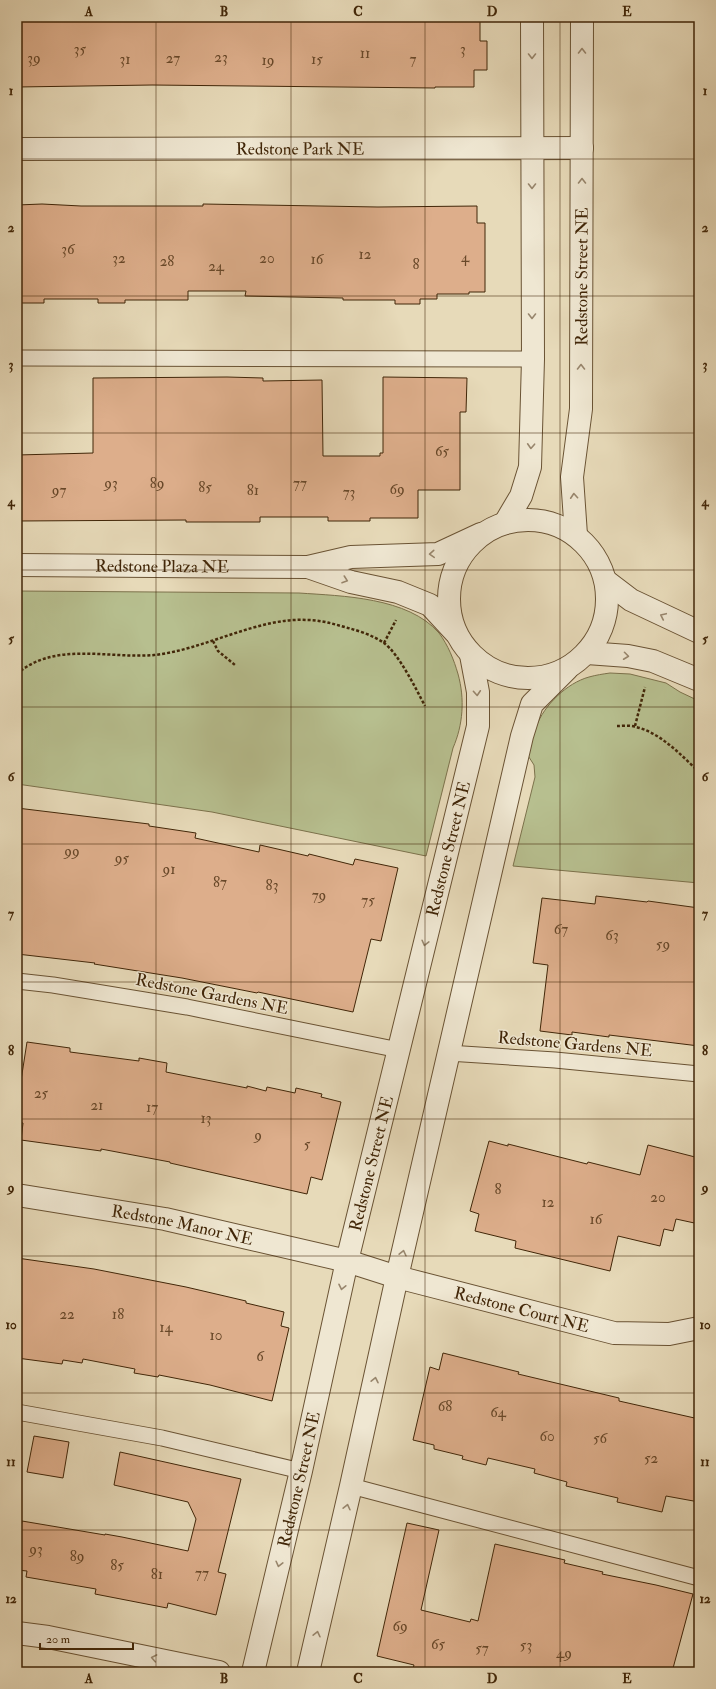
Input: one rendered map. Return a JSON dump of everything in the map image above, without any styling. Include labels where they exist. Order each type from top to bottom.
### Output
[{"type":"street","points":[[505,523],[521,496],[530,467],[533,359],[532,17]]},
{"type":"street","name":"Redstone Street NE","points":[[576,535],[572,477],[581,409],[582,17]]},
{"type":"street","name":"Redstone Park NE","points":[[17,149],[582,148]]},
{"type":"street","name":"Redstone Plaza NE","points":[[17,565],[308,567],[351,557],[438,554],[505,523],[530,520],[554,524],[576,535],[595,555],[606,581]]},
{"type":"street","points":[[481,534],[462,554],[451,579],[449,606],[456,632],[471,654],[492,670],[516,678],[542,678],[567,669]]},
{"type":"street","name":"Redstone Plaza NE","points":[[308,567],[351,582],[398,592],[430,605],[456,632]]},
{"type":"street","points":[[606,581],[631,600],[699,632]]},
{"type":"street","points":[[308,1672],[448,1053],[522,736],[532,704],[567,669],[587,653],[601,631],[608,607],[606,581]]},
{"type":"street","points":[[587,653],[628,656],[653,661],[699,680]]},
{"type":"street","name":"Redstone Street NE","points":[[253,1672],[301,1471],[347,1261],[478,726],[478,692],[471,654]]},
{"type":"street","name":"Redstone Manor NE","points":[[17,1196],[165,1219],[347,1261]]},
{"type":"street","name":"Redstone Court NE","points":[[347,1261],[397,1277],[614,1332],[669,1334],[699,1328]]},
{"type":"street","points":[[17,1633],[48,1637],[219,1672]]},
{"type":"lane","points":[[17,358],[533,359]]},
{"type":"lane","name":"Redstone Gardens NE","points":[[17,981],[53,984],[187,1007],[399,1050]]},
{"type":"lane","name":"Redstone Gardens NE","points":[[448,1053],[555,1060],[699,1074]]},
{"type":"lane","points":[[17,1412],[162,1438],[301,1471]]},
{"type":"lane","points":[[351,1486],[699,1578]]},
{"type":"path","points":[[384,643],[397,617]]},
{"type":"path","points":[[17,674],[35,661],[63,654],[126,656],[156,654],[177,651],[262,626],[305,620],[329,622],[361,631],[384,643],[402,665],[425,706]]},
{"type":"path","points":[[213,641],[218,651],[235,665]]},
{"type":"path","points":[[635,726],[646,681]]},
{"type":"path","points":[[617,726],[635,726],[662,740],[699,772]]},
{"type":"green space","points":[[17,591],[299,593],[335,595],[354,597],[392,605],[410,612],[426,621],[439,633],[455,663],[462,693],[462,712],[459,730],[453,748],[426,856],[212,812],[17,784]]},
{"type":"green space","points":[[610,673],[630,674],[666,683],[699,701],[699,883],[513,866],[535,777],[534,765],[527,754],[533,733],[540,719],[550,703],[573,684],[589,677]]},
{"type":"building","points":[[17,17],[480,17],[480,41],[487,41],[487,70],[474,70],[474,87],[435,88],[152,85],[17,87]]},
{"type":"building","points":[[42,204],[81,206],[203,206],[203,204],[378,207],[477,206],[477,223],[485,223],[485,292],[469,292],[469,294],[437,294],[437,299],[420,299],[420,304],[395,304],[395,300],[343,300],[343,298],[245,296],[246,291],[188,291],[188,300],[125,300],[125,303],[98,303],[98,299],[44,299],[44,303],[17,303],[17,205]]},
{"type":"building","points":[[383,377],[467,378],[466,412],[460,412],[460,490],[418,490],[418,518],[370,518],[370,521],[328,521],[328,517],[260,517],[260,522],[186,522],[186,520],[17,521],[17,455],[93,453],[93,378],[263,378],[263,381],[322,380],[323,456],[380,456],[380,453],[383,453]]},
{"type":"building","points":[[17,808],[149,824],[149,826],[196,833],[195,838],[259,852],[260,845],[308,856],[309,854],[353,865],[355,859],[398,868],[381,941],[371,939],[353,1012],[182,978],[94,964],[95,963],[17,954]]},
{"type":"building","points":[[596,896],[699,908],[699,1046],[609,1035],[609,1037],[572,1032],[572,1035],[540,1031],[548,965],[533,963],[542,898],[595,904]]},
{"type":"building","points":[[27,1042],[70,1048],[70,1052],[139,1061],[139,1058],[167,1063],[166,1072],[247,1088],[247,1086],[266,1091],[267,1087],[295,1093],[296,1088],[322,1094],[321,1097],[341,1102],[322,1180],[311,1177],[307,1194],[170,1162],[101,1149],[101,1151],[21,1140],[23,1123],[17,1122],[17,1106]]},
{"type":"building","points":[[489,1141],[508,1146],[508,1144],[587,1164],[588,1162],[640,1175],[648,1145],[699,1158],[699,1224],[676,1219],[673,1231],[664,1229],[660,1246],[618,1236],[610,1271],[515,1248],[516,1241],[475,1231],[479,1214],[470,1211]]},
{"type":"building","points":[[17,1258],[94,1269],[186,1287],[246,1301],[246,1303],[284,1312],[281,1326],[289,1328],[272,1401],[210,1385],[159,1375],[158,1377],[134,1373],[135,1369],[83,1359],[82,1363],[63,1360],[62,1364],[17,1358]]},
{"type":"building","points":[[443,1353],[519,1372],[518,1374],[619,1398],[619,1401],[699,1419],[699,1502],[666,1496],[662,1512],[617,1502],[618,1498],[566,1486],[567,1482],[534,1473],[535,1469],[488,1458],[486,1465],[462,1459],[463,1456],[434,1449],[434,1445],[413,1440],[430,1367],[439,1370]]},
{"type":"building","points":[[34,1436],[69,1442],[63,1478],[27,1472]]},
{"type":"building","points":[[120,1452],[241,1479],[218,1572],[226,1574],[216,1615],[168,1603],[167,1608],[95,1594],[96,1589],[26,1577],[27,1571],[17,1570],[17,1552],[22,1521],[122,1537],[188,1551],[196,1519],[188,1502],[114,1485]]},
{"type":"building","points":[[407,1523],[439,1530],[421,1610],[470,1622],[471,1619],[478,1621],[495,1544],[565,1560],[564,1563],[603,1572],[602,1574],[693,1594],[672,1672],[412,1672],[414,1665],[377,1656]]}]
